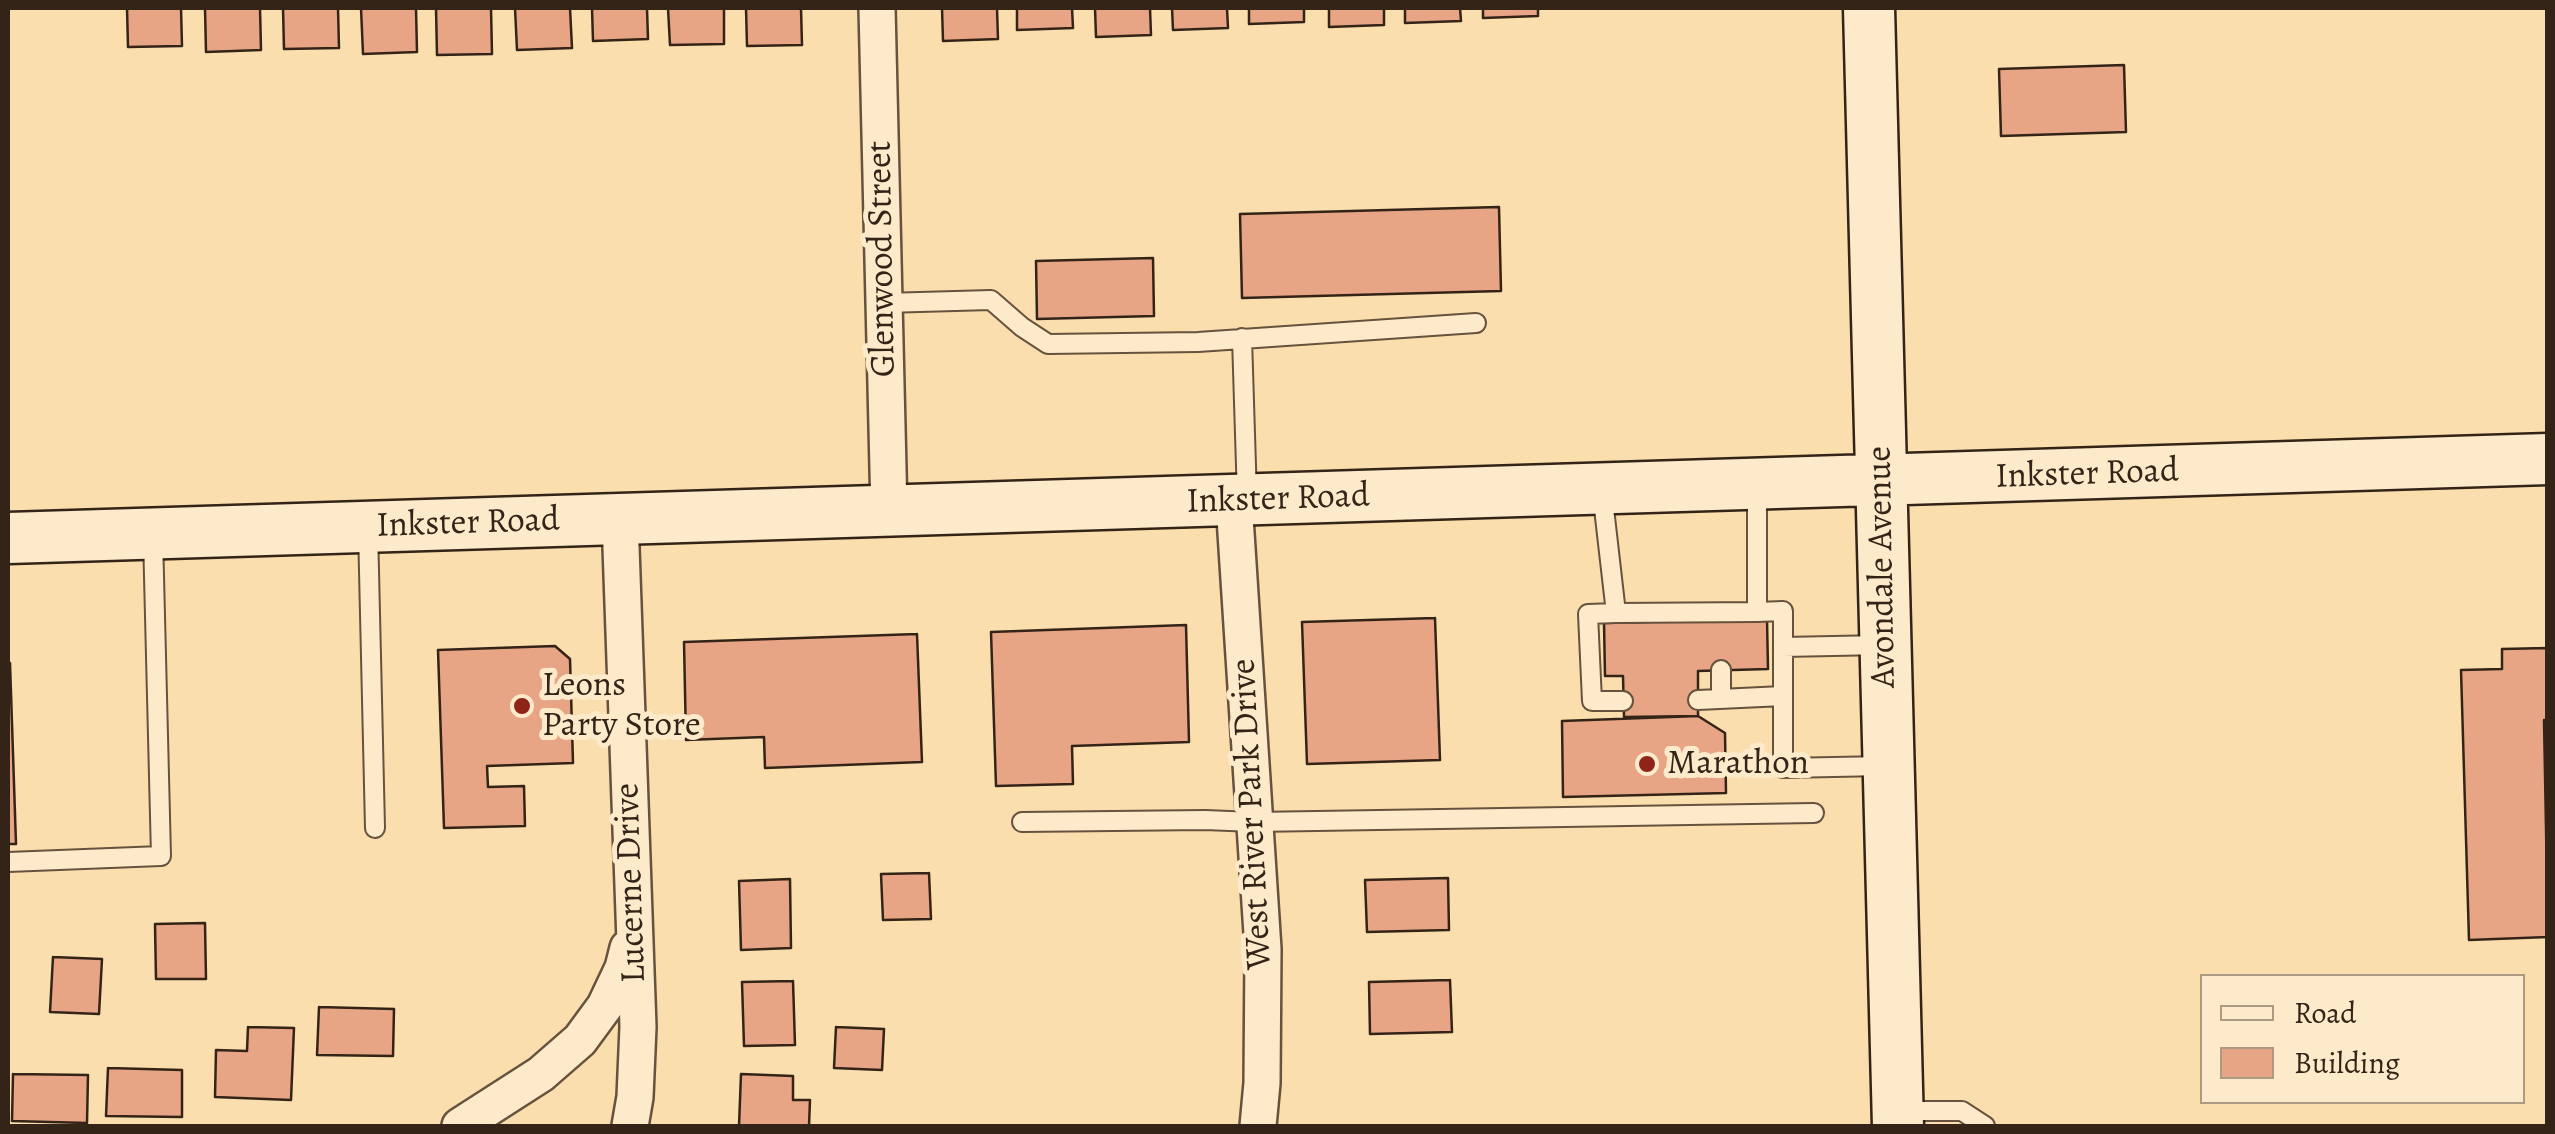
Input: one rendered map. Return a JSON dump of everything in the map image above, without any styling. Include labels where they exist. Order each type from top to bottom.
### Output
[{"type":"main road","name":"Avondale Avenue","points":[[1869,8],[1898,1119]]},
{"type":"main road","name":"Inkster Road","points":[[8,538],[2548,460]]},
{"type":"street","name":"Glenwood Street","points":[[877,8],[888,512]]},
{"type":"street","name":"West River Park Drive","points":[[1241,501],[1263,950],[1258,1126]]},
{"type":"street","name":"Lucerne Drive","points":[[620,519],[638,1027],[630,1126]]},
{"type":"street","points":[[460,1126],[541,1074],[580,1040],[606,1006],[623,968],[634,928]]},
{"type":"lane","points":[[884,304],[991,300],[1048,344],[1242,338],[1476,323]]},
{"type":"lane","points":[[1241,501],[1242,338]]},
{"type":"lane","points":[[1757,485],[1757,612]]},
{"type":"lane","points":[[1602,490],[1616,613]]},
{"type":"lane","points":[[368,527],[375,828]]},
{"type":"lane","points":[[8,862],[161,856],[153,534]]},
{"type":"lane","points":[[1623,701],[1592,701],[1588,614],[1718,616],[1784,611],[1784,768],[1888,766]]},
{"type":"lane","points":[[1784,647],[1886,645]]},
{"type":"lane","points":[[1721,670],[1722,698]]},
{"type":"lane","points":[[1698,700],[1784,696]]},
{"type":"lane","points":[[1022,822],[1814,812]]},
{"type":"lane","points":[[1898,1119],[1962,1111],[1985,1126]]},
{"type":"building","points":[[127,8],[181,8],[182,46],[128,47]]},
{"type":"building","points":[[205,8],[260,8],[261,50],[206,52]]},
{"type":"building","points":[[283,8],[338,8],[339,48],[284,49]]},
{"type":"building","points":[[361,8],[416,8],[417,52],[363,54]]},
{"type":"building","points":[[436,8],[491,8],[492,54],[437,55]]},
{"type":"building","points":[[515,8],[570,8],[572,48],[517,50]]},
{"type":"building","points":[[592,8],[647,8],[648,39],[593,41]]},
{"type":"building","points":[[668,8],[724,8],[724,44],[670,45]]},
{"type":"building","points":[[746,8],[801,8],[802,45],[747,46]]},
{"type":"building","points":[[942,8],[997,8],[998,39],[943,41]]},
{"type":"building","points":[[1017,8],[1072,8],[1073,28],[1017,30]]},
{"type":"building","points":[[1095,8],[1150,8],[1151,35],[1096,37]]},
{"type":"building","points":[[1172,8],[1227,8],[1228,28],[1173,30]]},
{"type":"building","points":[[1249,8],[1304,8],[1304,22],[1249,24]]},
{"type":"building","points":[[1329,8],[1384,8],[1384,25],[1329,27]]},
{"type":"building","points":[[1405,8],[1460,8],[1461,21],[1405,23]]},
{"type":"building","points":[[1483,8],[1538,8],[1538,16],[1483,18]]},
{"type":"building","points":[[2124,65],[2126,132],[2001,136],[1999,69]]},
{"type":"building","points":[[1499,207],[1501,291],[1242,298],[1240,214]]},
{"type":"building","points":[[1153,258],[1154,316],[1037,319],[1036,261]]},
{"type":"building","points":[[1435,618],[1440,760],[1307,764],[1302,622]]},
{"type":"building","points":[[1767,619],[1768,669],[1698,671],[1698,716],[1624,717],[1623,676],[1605,676],[1604,623]]},
{"type":"building","points":[[1186,625],[1189,742],[1072,746],[1073,784],[996,786],[991,632]]},
{"type":"building","points":[[917,634],[922,762],[765,768],[764,737],[686,740],[684,642]]},
{"type":"building","points":[[555,646],[570,659],[573,763],[487,766],[488,787],[524,786],[525,826],[444,828],[438,650]]},
{"type":"building","points":[[2548,648],[2548,720],[2544,720],[2548,937],[2469,940],[2461,670],[2502,669],[2502,649]]},
{"type":"building","points":[[10,663],[16,844],[8,844]]},
{"type":"building","points":[[1698,716],[1725,733],[1726,793],[1563,797],[1562,721]]},
{"type":"building","points":[[929,873],[931,919],[883,920],[881,874]]},
{"type":"building","points":[[1448,878],[1449,930],[1367,932],[1365,880]]},
{"type":"building","points":[[790,879],[791,948],[741,950],[739,881]]},
{"type":"building","points":[[205,923],[206,979],[156,979],[155,924]]},
{"type":"building","points":[[53,957],[102,959],[99,1014],[50,1012]]},
{"type":"building","points":[[1450,980],[1452,1032],[1370,1034],[1369,982]]},
{"type":"building","points":[[793,981],[795,1045],[744,1046],[742,982]]},
{"type":"building","points":[[319,1007],[394,1009],[393,1056],[317,1055]]},
{"type":"building","points":[[248,1027],[294,1028],[291,1100],[215,1097],[216,1050],[247,1051]]},
{"type":"building","points":[[836,1027],[884,1029],[882,1070],[834,1068]]},
{"type":"building","points":[[108,1068],[182,1070],[182,1117],[106,1116]]},
{"type":"building","points":[[13,1074],[88,1075],[87,1123],[12,1121]]},
{"type":"building","points":[[741,1074],[793,1076],[793,1100],[810,1100],[809,1126],[739,1126]]},
{"type":"place","name":"Leons Party Store","points":[[522,706]]},
{"type":"place","name":"Marathon","points":[[1647,764]]}]
